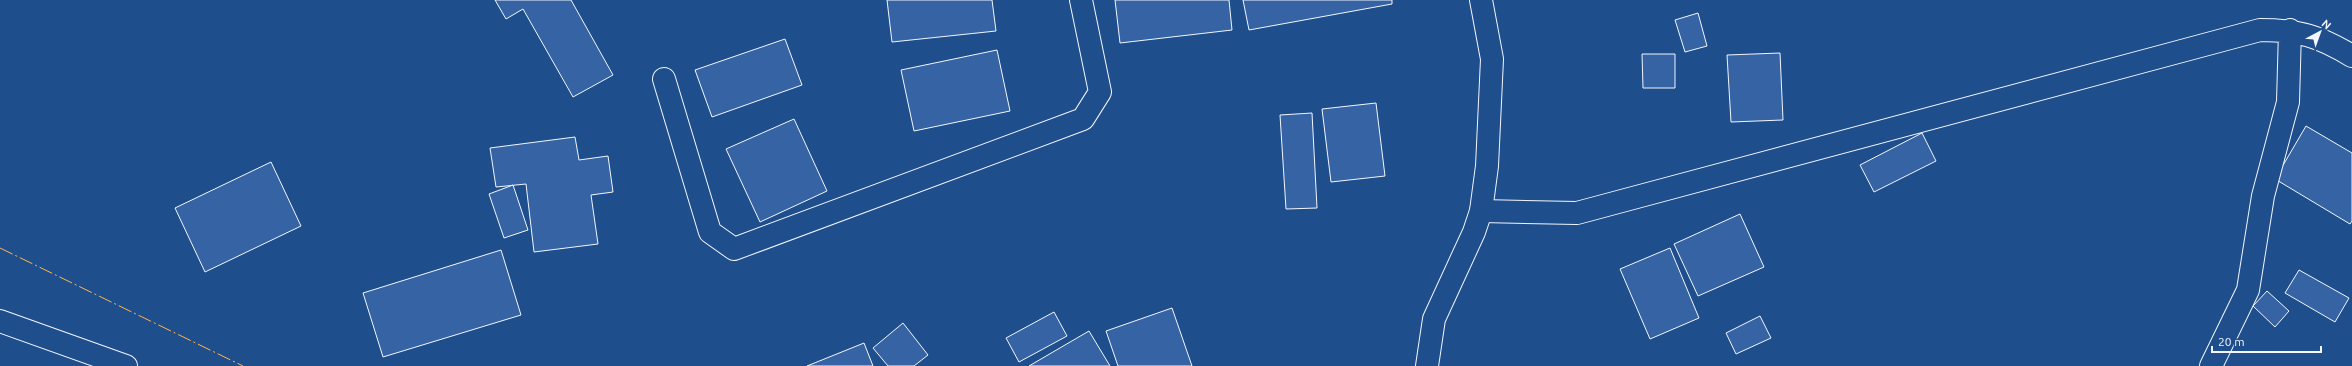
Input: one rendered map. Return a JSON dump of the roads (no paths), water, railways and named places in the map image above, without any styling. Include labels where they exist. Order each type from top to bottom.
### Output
[{"type":"street","points":[[664,79],[710,232],[734,249],[1083,119],[1100,92],[1081,0]]},
{"type":"street","points":[[1427,366],[1434,319],[1481,211],[1487,166],[1492,59],[1481,0]]},
{"type":"street","points":[[1481,211],[1577,213],[2260,30],[2290,30],[2325,40],[2352,56]]},
{"type":"street","points":[[2211,366],[2248,290],[2263,196],[2288,102],[2290,30]]},
{"type":"street","points":[[0,321],[126,366]]}]
